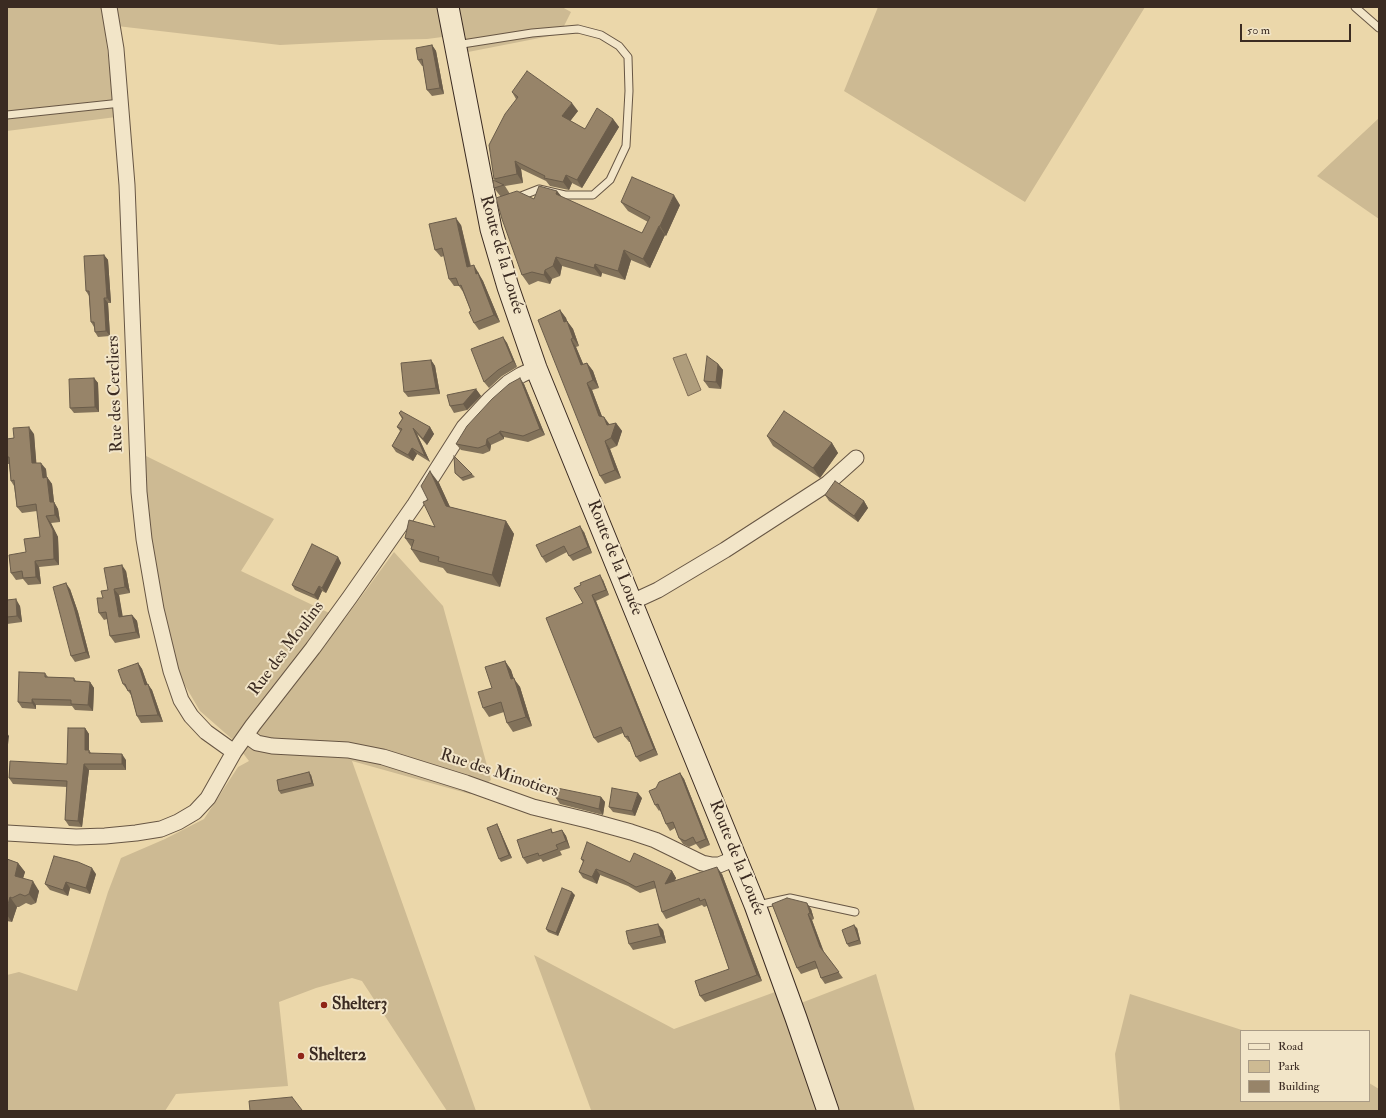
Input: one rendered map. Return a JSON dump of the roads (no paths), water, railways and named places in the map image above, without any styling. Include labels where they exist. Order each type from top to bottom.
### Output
[{"type":"main road","name":"Route de la Louée","points":[[448,7],[491,206],[491,229],[508,287],[536,368],[755,905],[827,1106]]},
{"type":"street","name":"Rue des Cercliers","points":[[109,7],[116,49],[127,185],[139,492],[144,539],[156,609],[171,671],[181,700],[191,716],[206,732],[234,752]]},
{"type":"street","name":"Rue des Moulins","points":[[7,833],[41,836],[105,836],[136,834],[161,829],[178,822],[195,812],[208,798],[234,752],[246,735],[350,597],[414,504],[464,427],[490,399],[508,383],[536,368]]},
{"type":"street","points":[[632,602],[658,590],[725,550],[827,484],[856,458]]},
{"type":"street","name":"Rue des Minotiers","points":[[246,735],[257,742],[272,746],[348,750],[383,757],[459,781],[533,807],[591,820],[631,832],[655,840],[702,863],[719,865],[736,858]]},
{"type":"lane","points":[[1355,7],[1379,28]]},
{"type":"lane","points":[[456,45],[532,33],[578,29],[601,35],[619,46],[628,57],[629,91],[626,146],[610,180],[593,195],[565,195],[539,189],[509,200]]},
{"type":"lane","points":[[7,115],[121,102]]},
{"type":"lane","points":[[755,905],[790,898],[855,912]]},
{"type":"place","name":"Shelter3","points":[[324,1005]]},
{"type":"place","name":"Shelter2","points":[[301,1056]]}]
